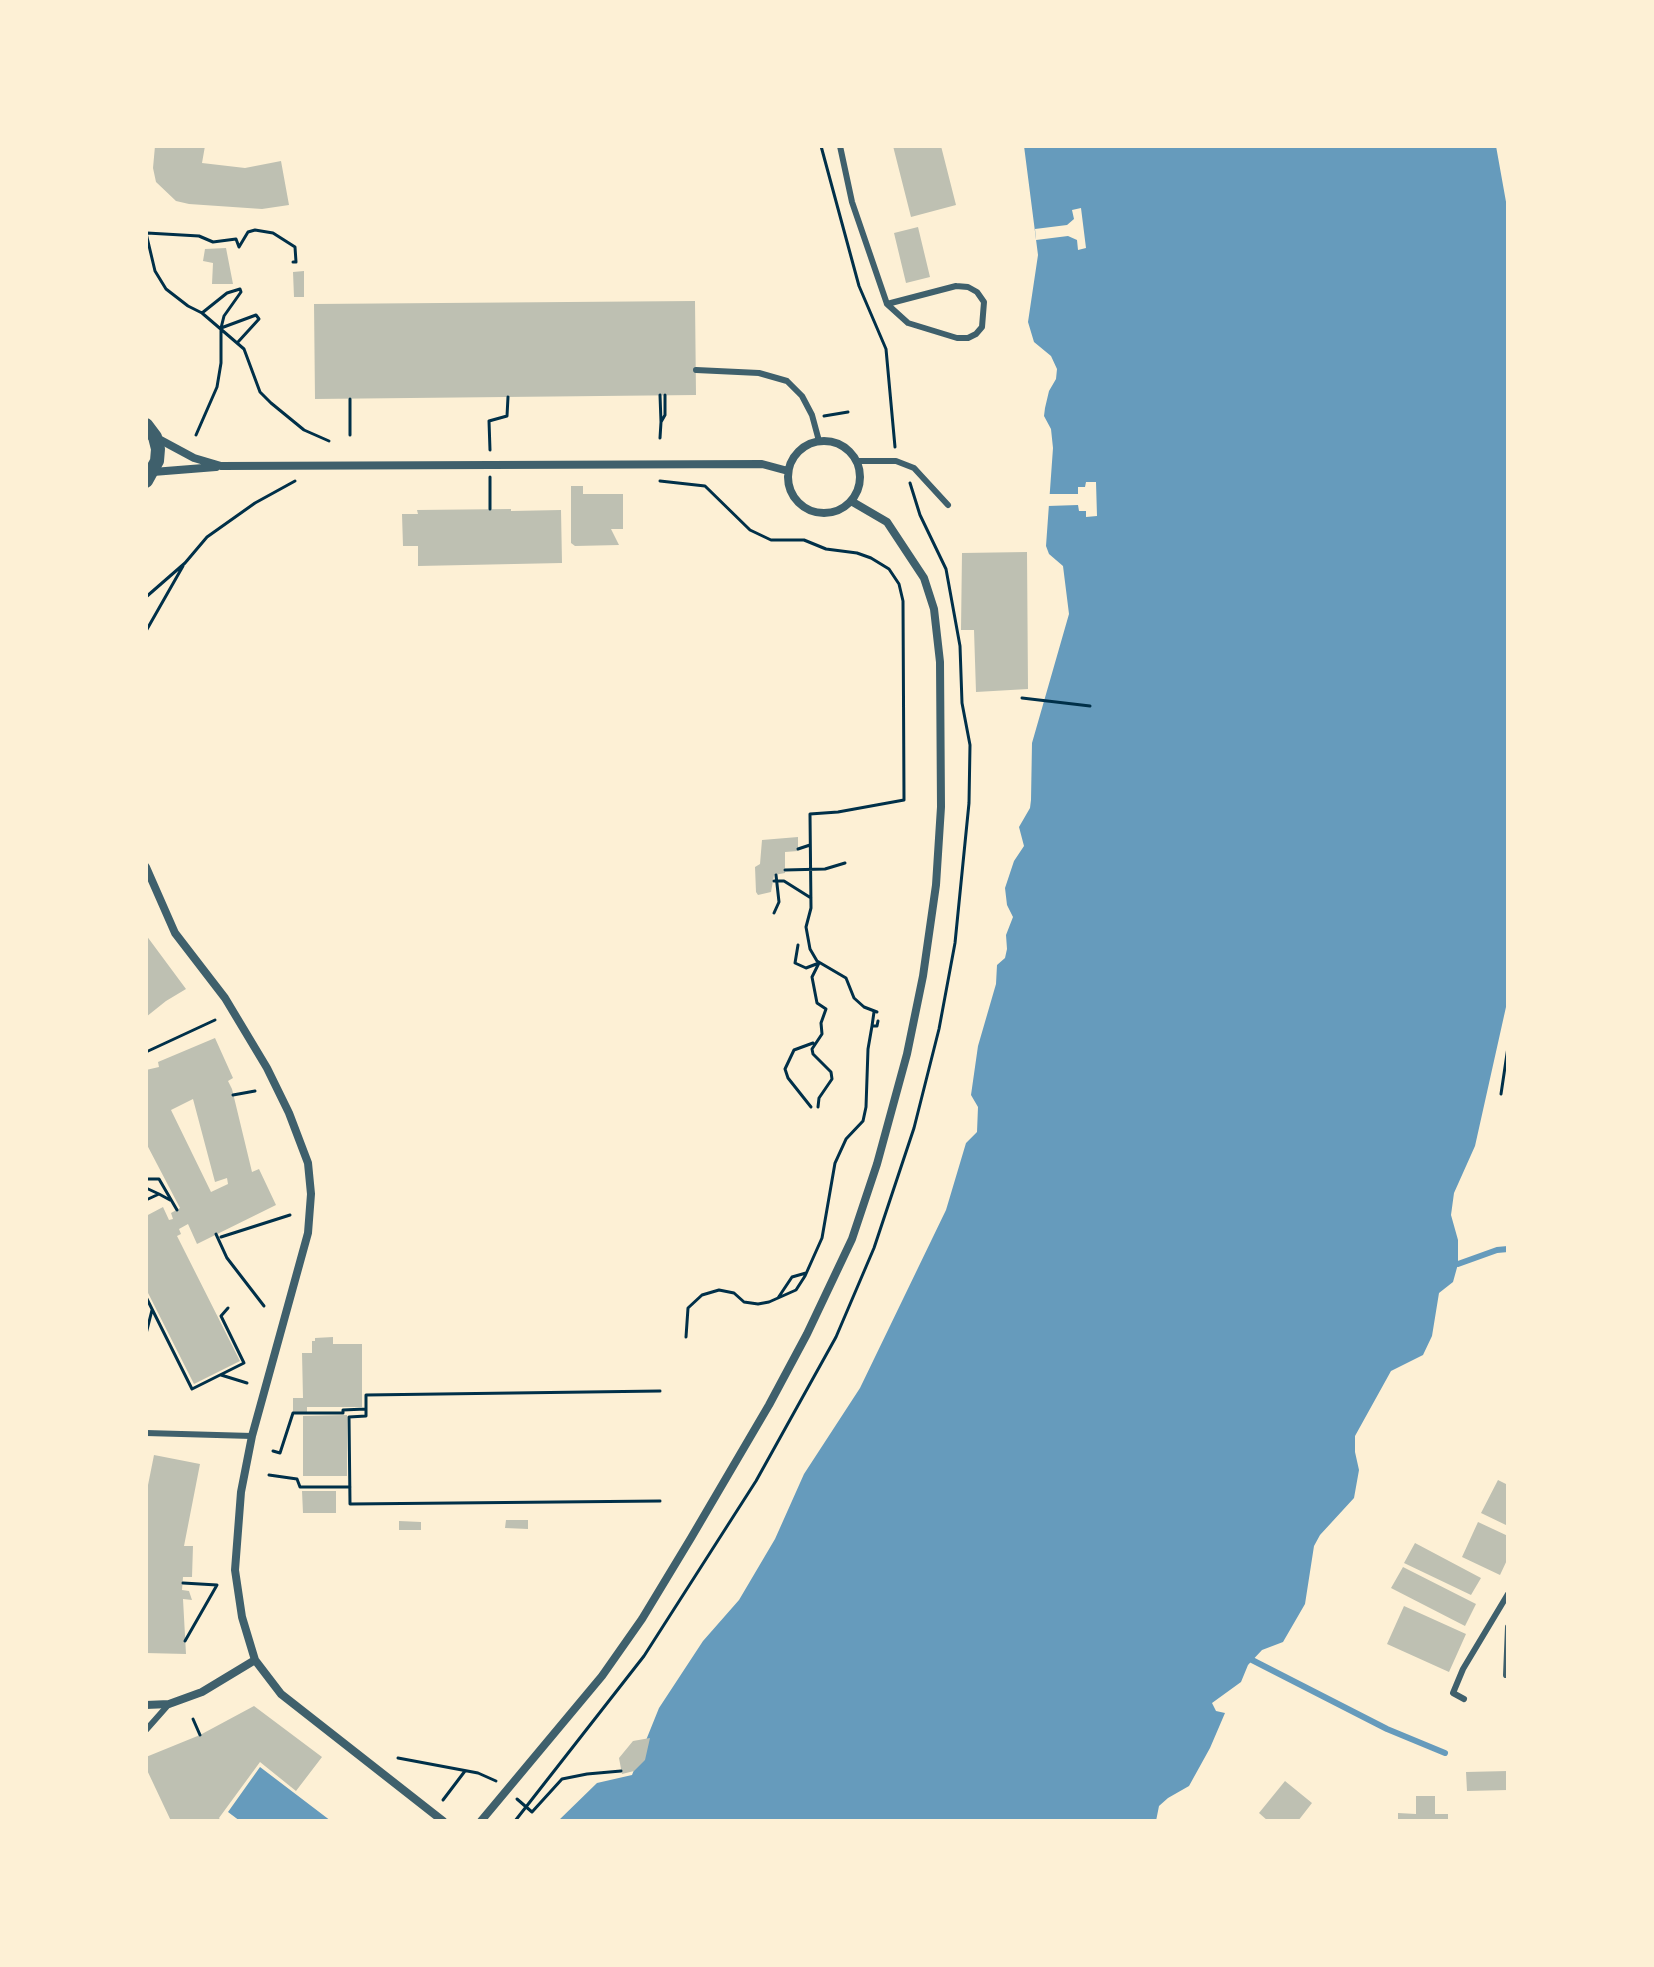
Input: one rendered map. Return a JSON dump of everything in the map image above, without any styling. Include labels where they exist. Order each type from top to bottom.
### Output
[{"type":"street","points":[[150,431],[158,449],[149,476],[221,466],[762,464],[788,471]]},
{"type":"street","points":[[150,431],[194,458],[221,466]]},
{"type":"street","points":[[819,441],[839,444],[850,451],[856,461],[859,483],[851,501],[831,513],[811,511],[793,497],[788,485],[792,459],[800,449],[819,441]]},
{"type":"street","points":[[481,1821],[602,1676],[642,1619],[807,1334],[852,1239],[877,1164],[907,1054],[923,976],[936,885],[941,821],[940,662],[934,609],[924,578],[887,522],[851,501]]},
{"type":"street","points":[[146,867],[175,933],[225,998],[267,1068],[308,1163],[311,1194],[308,1233],[252,1436],[241,1492],[235,1570],[242,1617],[255,1660],[281,1694],[443,1821]]},
{"type":"street","points":[[146,1705],[169,1704],[202,1692],[255,1660]]},
{"type":"lane","points":[[840,146],[852,202],[887,304],[908,323],[957,338],[976,334],[985,316],[984,302],[977,292],[968,287],[956,286],[887,304]]},
{"type":"lane","points":[[696,370],[759,373],[787,381],[802,396],[812,415],[819,441]]},
{"type":"lane","points":[[856,461],[896,461],[914,468],[948,505]]},
{"type":"lane","points":[[146,1433],[252,1436]]},
{"type":"lane","points":[[1464,1699],[1453,1693],[1463,1669],[1508,1594]]},
{"type":"lane","points":[[1506,1675],[1508,1627]]},
{"type":"lane","points":[[146,1730],[169,1704]]},
{"type":"path","points":[[821,146],[859,286],[886,349],[896,461]]},
{"type":"path","points":[[293,262],[296,262],[295,247],[273,233],[248,232],[239,247],[236,239],[213,242],[199,236],[146,233],[155,271],[166,289],[238,342],[244,349],[260,392],[304,430],[329,441]]},
{"type":"path","points":[[196,435],[217,387],[224,316],[242,287],[227,293],[202,313]]},
{"type":"path","points":[[221,328],[256,315],[259,319],[238,342]]},
{"type":"path","points":[[660,438],[661,422],[665,415],[663,395]]},
{"type":"path","points":[[490,450],[489,421],[507,416],[508,397]]},
{"type":"path","points":[[350,399],[350,435]]},
{"type":"path","points":[[823,416],[848,412]]},
{"type":"path","points":[[490,477],[490,509]]},
{"type":"path","points":[[146,597],[185,563],[207,537],[255,503],[295,481]]},
{"type":"path","points":[[660,481],[705,486],[750,530],[771,540],[804,540],[826,549],[871,558],[889,569],[899,584],[904,608],[904,800],[810,814],[811,898],[807,937],[810,949],[819,963],[846,978],[854,998],[875,1012],[868,1049],[863,1121],[846,1139],[839,1153],[822,1238],[796,1290],[758,1304],[744,1302],[734,1293],[719,1290],[702,1295],[688,1308],[686,1337]]},
{"type":"path","points":[[146,631],[185,563]]},
{"type":"path","points":[[1022,698],[1090,706]]},
{"type":"path","points":[[798,849],[811,845]]},
{"type":"path","points":[[785,870],[825,869],[845,863]]},
{"type":"path","points":[[774,913],[779,902],[776,875]]},
{"type":"path","points":[[775,881],[784,881],[811,898]]},
{"type":"path","points":[[798,945],[795,963],[806,968],[819,963]]},
{"type":"path","points":[[811,1107],[788,1078],[785,1069],[794,1050],[813,1043],[822,1034],[821,1023],[826,1009],[817,1003],[812,977],[819,963]]},
{"type":"path","points":[[146,1052],[215,1020]]},
{"type":"path","points":[[872,1026],[877,1026],[878,1021]]},
{"type":"path","points":[[813,1043],[813,1054],[826,1065],[832,1079],[819,1098],[818,1107]]},
{"type":"path","points":[[1501,1094],[1508,1047]]},
{"type":"path","points":[[233,1095],[255,1091]]},
{"type":"path","points":[[146,1179],[159,1179],[176,1210],[170,1200],[146,1188]]},
{"type":"path","points":[[146,1200],[159,1194]]},
{"type":"path","points":[[264,1306],[227,1258],[218,1236],[290,1215]]},
{"type":"path","points":[[778,1298],[792,1277],[806,1273]]},
{"type":"path","points":[[146,1297],[192,1389],[244,1363],[221,1316],[228,1308]]},
{"type":"path","points":[[146,1334],[152,1309]]},
{"type":"path","points":[[221,1375],[247,1383]]},
{"type":"path","points":[[660,1391],[366,1395],[366,1416],[349,1417],[350,1504],[660,1501]]},
{"type":"path","points":[[273,1451],[280,1453],[293,1413],[343,1413],[343,1410],[366,1409]]},
{"type":"path","points":[[269,1475],[297,1479],[300,1487],[350,1487]]},
{"type":"path","points":[[183,1583],[217,1585],[185,1641]]},
{"type":"path","points":[[193,1719],[200,1735]]},
{"type":"path","points":[[398,1758],[494,1779]]},
{"type":"path","points":[[443,1800],[465,1771]]},
{"type":"path","points":[[519,1801],[532,1812],[562,1779],[621,1771]]},
{"type":"path","points":[[515,1821],[544,1785]]},
{"type":"water","points":[[1024,146],[1496,146],[1508,213],[1508,998],[1475,1146],[1454,1193],[1451,1215],[1458,1240],[1458,1264],[1453,1282],[1439,1293],[1432,1336],[1423,1355],[1391,1371],[1355,1436],[1359,1470],[1354,1498],[1320,1535],[1314,1546],[1305,1604],[1283,1642],[1262,1650],[1248,1665],[1241,1682],[1212,1703],[1216,1711],[1225,1713],[1210,1748],[1189,1786],[1159,1806],[1156,1821],[558,1821],[597,1783],[632,1775],[659,1708],[703,1641],[739,1600],[775,1539],[804,1474],[860,1388],[946,1210],[966,1143],[977,1132],[978,1107],[971,1095],[978,1046],[996,984],[997,965],[1005,958],[1006,935],[1013,917],[1007,905],[1005,888],[1014,861],[1024,846],[1019,827],[1030,808],[1032,743],[1069,614],[1063,566],[1049,554],[1046,546],[1053,448],[1051,429],[1044,416],[1057,369],[1051,356],[1034,342],[1028,322],[1038,255]]},
{"type":"water","points":[[260,1767],[331,1821],[240,1821],[228,1812]]},
{"type":"pier","points":[[1081,208],[1086,248],[1078,250],[1077,240],[1068,236],[1036,240],[1035,229],[1067,225],[1074,219],[1072,210]]},
{"type":"pier","points":[[1086,482],[1096,482],[1097,516],[1086,517],[1086,511],[1079,511],[1078,505],[1048,506],[1048,494],[1078,494],[1078,487],[1085,487]]},
{"type":"building","points":[[155,146],[205,146],[202,163],[245,168],[281,161],[289,205],[262,209],[176,201],[156,182],[153,168]]},
{"type":"building","points":[[893,146],[941,146],[956,205],[911,217]]},
{"type":"building","points":[[918,227],[930,277],[906,283],[894,233]]},
{"type":"building","points":[[226,248],[233,284],[212,284],[213,263],[203,261],[205,249]]},
{"type":"building","points":[[304,271],[304,297],[294,297],[293,272]]},
{"type":"building","points":[[695,301],[696,395],[315,399],[314,304]]},
{"type":"building","points":[[571,486],[583,486],[583,494],[623,494],[623,529],[611,529],[619,545],[575,546],[571,543]]},
{"type":"building","points":[[417,510],[561,510],[562,563],[418,566],[418,546],[403,546],[402,514],[418,514]]},
{"type":"building","points":[[1027,552],[1028,689],[976,692],[974,630],[961,630],[962,553]]},
{"type":"building","points":[[798,837],[798,851],[785,852],[785,873],[774,875],[771,892],[758,895],[755,867],[760,864],[762,840]]},
{"type":"building","points":[[146,935],[186,989],[146,1017]]},
{"type":"building","points":[[215,1038],[233,1078],[228,1081],[252,1172],[259,1169],[276,1205],[197,1244],[188,1224],[179,1229],[181,1234],[177,1236],[240,1361],[194,1384],[146,1289],[146,1216],[163,1207],[169,1220],[173,1219],[171,1213],[180,1208],[146,1143],[146,1070],[159,1067],[158,1062]],"holes":[[[193,1099],[215,1182],[227,1178],[228,1184],[211,1192],[171,1110]]]},
{"type":"building","points":[[333,1337],[333,1344],[362,1344],[362,1407],[307,1407],[307,1413],[293,1413],[293,1398],[303,1398],[302,1353],[312,1353],[315,1338]]},
{"type":"building","points":[[347,1415],[347,1476],[303,1476],[303,1416]]},
{"type":"building","points":[[154,1455],[200,1464],[184,1546],[193,1546],[192,1577],[183,1577],[182,1590],[189,1591],[192,1600],[183,1599],[186,1654],[146,1653],[146,1495]]},
{"type":"building","points":[[1498,1480],[1508,1485],[1508,1526],[1481,1513]]},
{"type":"building","points":[[302,1491],[336,1491],[336,1513],[303,1513]]},
{"type":"building","points":[[506,1520],[528,1520],[528,1529],[505,1528]]},
{"type":"building","points":[[399,1521],[421,1522],[421,1530],[399,1530]]},
{"type":"building","points":[[1478,1522],[1508,1536],[1508,1558],[1500,1575],[1462,1557]]},
{"type":"building","points":[[1415,1543],[1481,1578],[1471,1595],[1404,1563]]},
{"type":"building","points":[[1403,1567],[1476,1604],[1465,1626],[1391,1588]]},
{"type":"building","points":[[1404,1606],[1466,1634],[1449,1672],[1387,1644]]},
{"type":"building","points":[[254,1706],[322,1757],[296,1791],[260,1762],[219,1818],[221,1821],[171,1821],[146,1768],[146,1757],[200,1735]]},
{"type":"building","points":[[650,1738],[645,1760],[634,1771],[622,1774],[619,1758],[633,1741]]},
{"type":"building","points":[[1508,1771],[1508,1790],[1467,1791],[1466,1772]]},
{"type":"building","points":[[1285,1781],[1312,1803],[1298,1821],[1268,1821],[1259,1813]]},
{"type":"building","points":[[1416,1796],[1435,1796],[1435,1814],[1448,1814],[1448,1821],[1398,1821],[1398,1813],[1416,1814]]},
{"type":"waterway","points":[[1458,1264],[1508,1249]]},
{"type":"waterway","points":[[1252,1660],[1387,1729],[1445,1753]]}]
